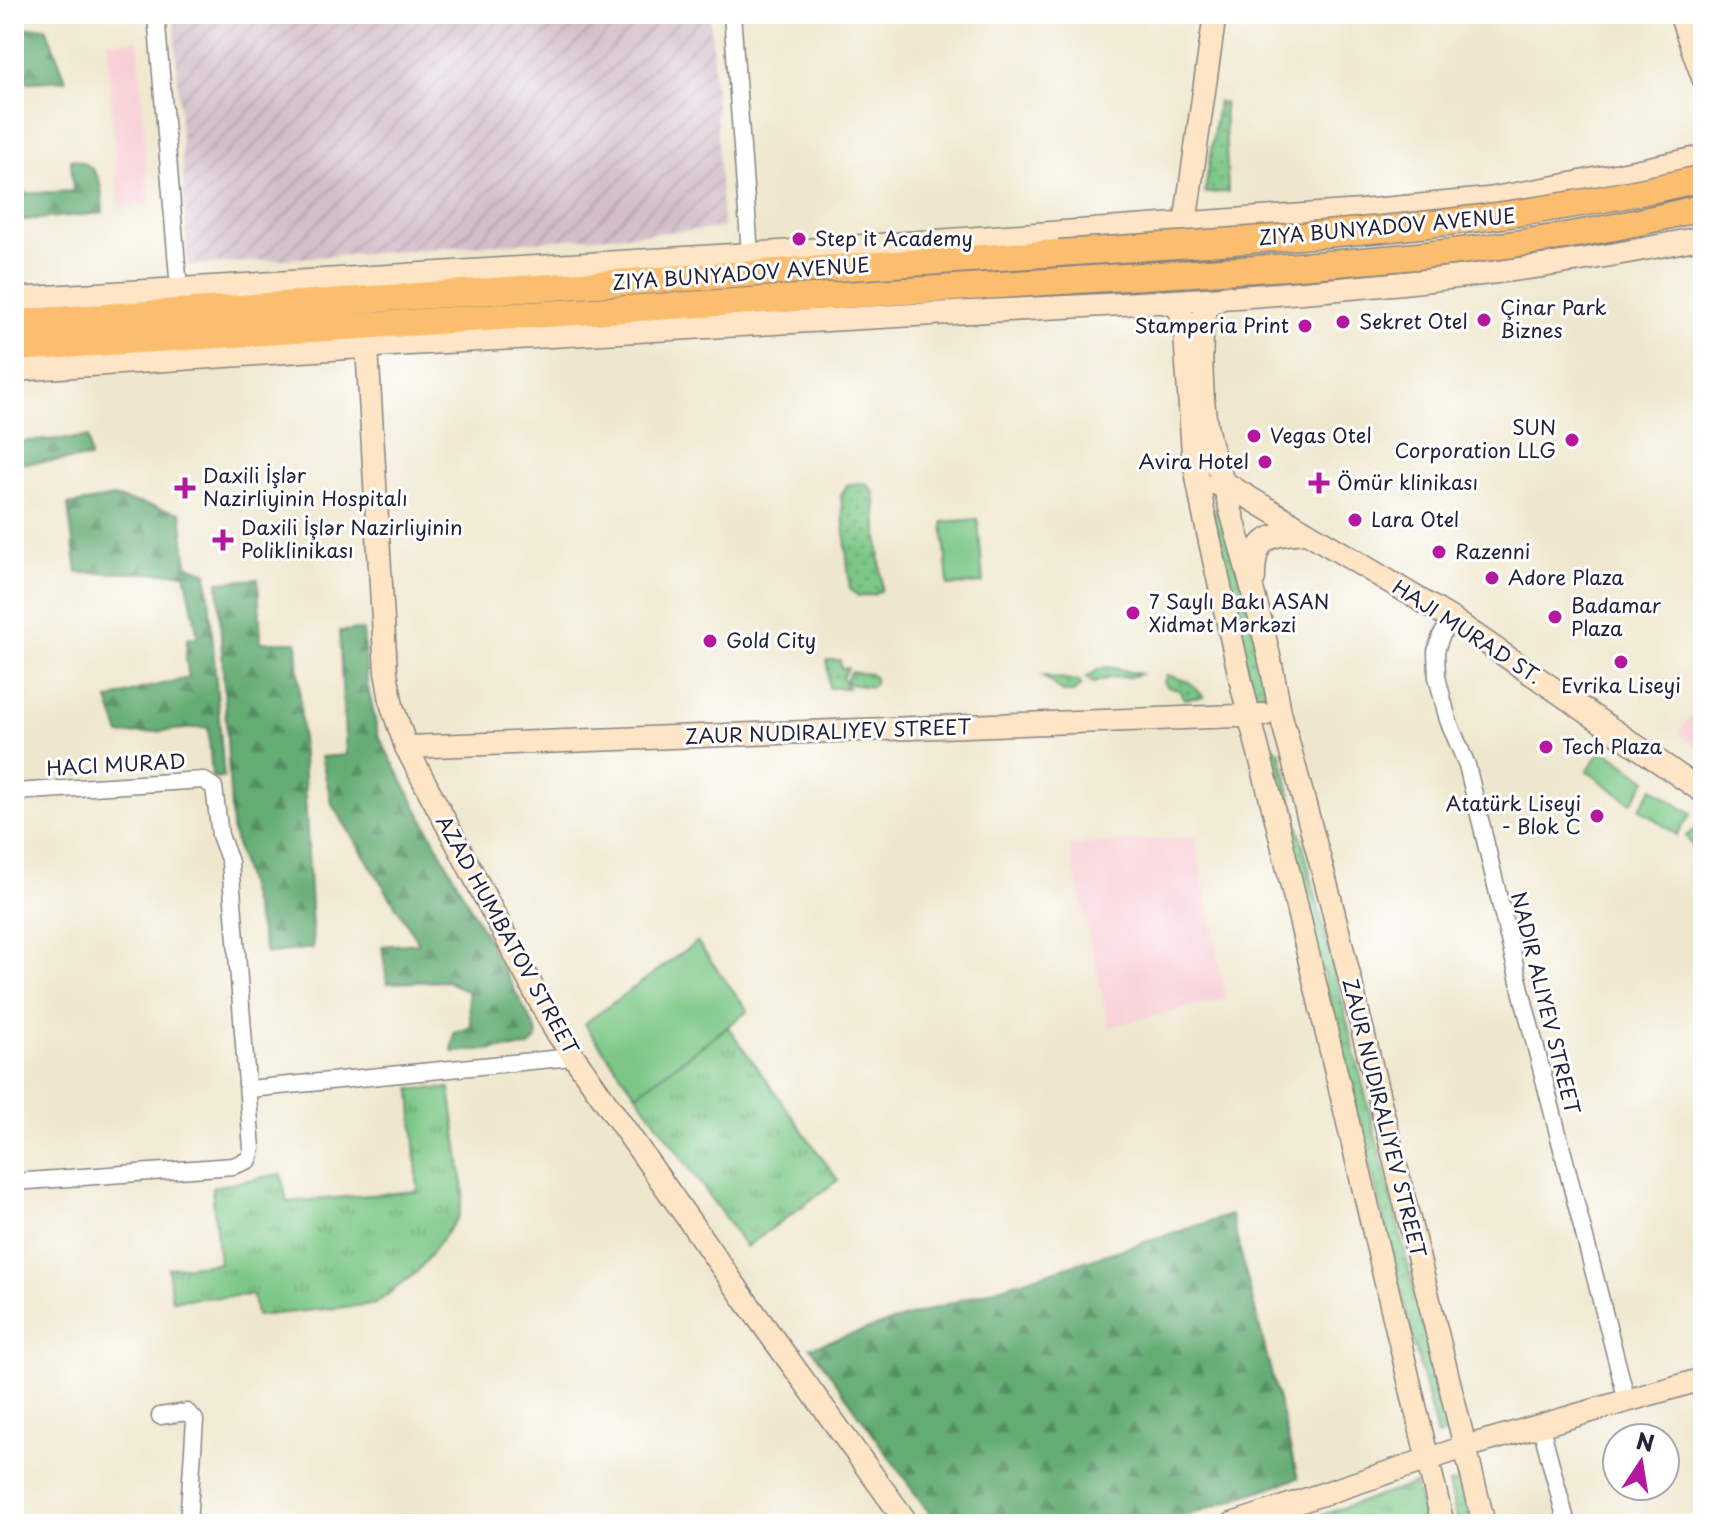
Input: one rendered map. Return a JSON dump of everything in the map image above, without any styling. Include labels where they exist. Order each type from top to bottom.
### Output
[{"type":"main road","name":"ZIYA BUNYADOV AVENUE","points":[[581,298],[999,257],[1373,232],[1449,224],[1624,197],[1703,178]]},
{"type":"main road","name":"ZIYA BUNYADOV AVENUE","points":[[14,323],[432,307],[581,298],[999,286],[1372,261],[1543,240],[1703,207]]},
{"type":"main road","name":"ZIYA BUNYADOV AVENUE","points":[[14,348],[432,307]]},
{"type":"street","points":[[156,14],[179,289]]},
{"type":"street","points":[[732,14],[750,254]]},
{"type":"street","points":[[1185,224],[1215,14]]},
{"type":"street","points":[[1680,14],[1703,78]]},
{"type":"street","name":"ZIYA BUNYADOV AVENUE","points":[[14,299],[750,254],[1416,206],[1488,199],[1703,157]]},
{"type":"street","points":[[1561,186],[1596,191],[1607,197],[1618,213],[1619,233],[1614,243],[1589,260]]},
{"type":"street","points":[[14,370],[367,346],[1227,296],[1456,279],[1589,260],[1703,237]]},
{"type":"street","points":[[581,298],[750,254],[999,257]]},
{"type":"street","points":[[581,298],[751,323],[999,286]]},
{"type":"street","name":"ZAUR NUDIRALIYEV STREET","points":[[1227,296],[1205,310],[1202,330],[1209,443],[1223,482],[1254,599],[1484,1524]]},
{"type":"street","name":"ZAUR NUDIRALIYEV STREET","points":[[1158,300],[1177,306],[1184,319],[1191,444],[1203,510],[1443,1524]]},
{"type":"street","name":"AZAD HUMBATOV STREET","points":[[367,346],[386,672],[392,706],[406,747],[541,1007],[572,1057],[908,1524]]},
{"type":"street","points":[[1203,510],[1207,491],[1223,482]]},
{"type":"street","name":"HAJI MURAD ST.","points":[[1223,482],[1452,619],[1703,792]]},
{"type":"street","points":[[1254,599],[1254,562],[1258,546],[1271,537],[1305,532]]},
{"type":"street","name":"NADIR ALIYEV STREET","points":[[1452,619],[1436,651],[1437,677],[1448,720],[1467,765],[1475,794],[1505,927],[1627,1401]]},
{"type":"street","name":"ZAUR NUDIRALIYEV STREET","points":[[406,747],[1250,717],[1280,712]]},
{"type":"street","points":[[14,792],[203,780],[211,783],[220,835],[230,862],[252,1155],[244,1164],[233,1166],[14,1182]]},
{"type":"street","points":[[249,1089],[572,1057]]},
{"type":"street","points":[[1232,1524],[1465,1447],[1703,1379]]},
{"type":"street","points":[[160,1416],[187,1412],[195,1420],[188,1524]]},
{"type":"street","points":[[1541,1427],[1567,1524]]},
{"type":"shaded area","points":[[174,14],[710,14],[723,228],[188,266]]},
{"type":"shaded area","points":[[138,40],[149,205],[119,207],[107,42]]},
{"type":"shaded area","points":[[1703,699],[1703,752],[1678,733]]},
{"type":"shaded area","points":[[1195,837],[1226,999],[1109,1027],[1069,845]]},
{"type":"green space","points":[[46,27],[66,80],[14,83],[14,55],[19,53],[25,28]]},
{"type":"green space","points":[[1218,102],[1224,103],[1228,192],[1205,193]]},
{"type":"green space","points":[[71,159],[89,166],[95,172],[103,213],[14,221],[14,194],[73,191]]},
{"type":"green space","points":[[88,437],[90,458],[14,464],[14,442]]},
{"type":"green space","points":[[862,483],[874,492],[882,585],[881,591],[873,595],[858,596],[850,589],[841,495],[847,485]]},
{"type":"green space","points":[[113,497],[181,513],[187,565],[207,573],[224,778],[212,777],[208,727],[120,735],[108,700],[189,678],[187,639],[198,636],[185,573],[77,573],[68,505]]},
{"type":"green space","points":[[1223,500],[1266,689],[1263,702],[1253,692],[1212,517]]},
{"type":"green space","points":[[978,519],[983,583],[948,586],[943,522]]},
{"type":"green space","points":[[258,579],[261,642],[297,642],[313,948],[266,954],[232,828],[218,582]]},
{"type":"green space","points":[[363,630],[367,682],[378,735],[536,1030],[537,1038],[530,1047],[452,1052],[454,1033],[471,1027],[468,992],[447,981],[387,983],[382,946],[419,943],[332,804],[321,757],[346,755],[339,631]]},
{"type":"green space","points":[[827,660],[840,660],[841,668],[848,668],[842,677],[848,688],[829,688]]},
{"type":"green space","points":[[1109,667],[1140,674],[1107,678],[1094,683],[1086,678],[1099,669]]},
{"type":"green space","points":[[850,672],[870,674],[875,678],[875,684],[871,687],[849,684],[846,680]]},
{"type":"green space","points":[[1167,675],[1189,682],[1204,697],[1184,699],[1179,690],[1168,687],[1164,682]]},
{"type":"green space","points":[[1043,676],[1079,681],[1081,685],[1073,692],[1063,692]]},
{"type":"green space","points":[[1272,745],[1280,753],[1450,1433],[1437,1436],[1269,756]]},
{"type":"green space","points":[[1603,749],[1647,780],[1631,803],[1587,771]]},
{"type":"green space","points":[[1653,788],[1691,814],[1677,835],[1639,808]]},
{"type":"green space","points":[[1700,826],[1703,830],[1703,862],[1686,836]]},
{"type":"green space","points":[[697,942],[748,1011],[636,1094],[584,1024]]},
{"type":"green space","points":[[728,1027],[838,1180],[746,1247],[636,1094]]},
{"type":"green space","points":[[450,1088],[464,1192],[458,1217],[418,1271],[375,1304],[256,1316],[253,1295],[172,1300],[168,1268],[219,1263],[212,1187],[281,1174],[287,1202],[418,1191],[411,1089]]},
{"type":"green space","points":[[1231,1215],[1298,1478],[1161,1524],[937,1524],[811,1347]]},
{"type":"green space","points":[[1461,1481],[1472,1524],[1458,1524],[1448,1484]]},
{"type":"green space","points":[[1415,1484],[1425,1524],[1294,1524]]},
{"type":"place","name":"Step it Academy","points":[[799,239]]},
{"type":"place","name":"Çinar Park Biznes","points":[[1484,320]]},
{"type":"place","name":"Sekret Otel","points":[[1343,322]]},
{"type":"place","name":"Stamperia Print","points":[[1305,326]]},
{"type":"place","name":"Vegas Otel","points":[[1254,436]]},
{"type":"place","name":"SUN Corporation LLG","points":[[1572,440]]},
{"type":"place","name":"Avira Hotel","points":[[1265,462]]},
{"type":"place","name":"Ömür klinikası","points":[[1319,483]]},
{"type":"place","name":"Daxili İşlər Nazirliyinin Hospitalı","points":[[185,488]]},
{"type":"place","name":"Lara Otel","points":[[1355,520]]},
{"type":"place","name":"Daxili İşlər Nazirliyinin Poliklinikası","points":[[223,540]]},
{"type":"place","name":"Razenni","points":[[1439,552]]},
{"type":"place","name":"Adore Plaza","points":[[1492,578]]},
{"type":"place","name":"7 Saylı Bakı ASAN Xidmət Mərkəzi","points":[[1133,613]]},
{"type":"place","name":"Badamar Plaza","points":[[1555,617]]},
{"type":"place","name":"Gold City","points":[[710,641]]},
{"type":"place","name":"Evrika Liseyi","points":[[1621,662]]},
{"type":"place","name":"Tech Plaza","points":[[1546,747]]},
{"type":"place","name":"Atatürk Liseyi - Blok C","points":[[1597,816]]}]
